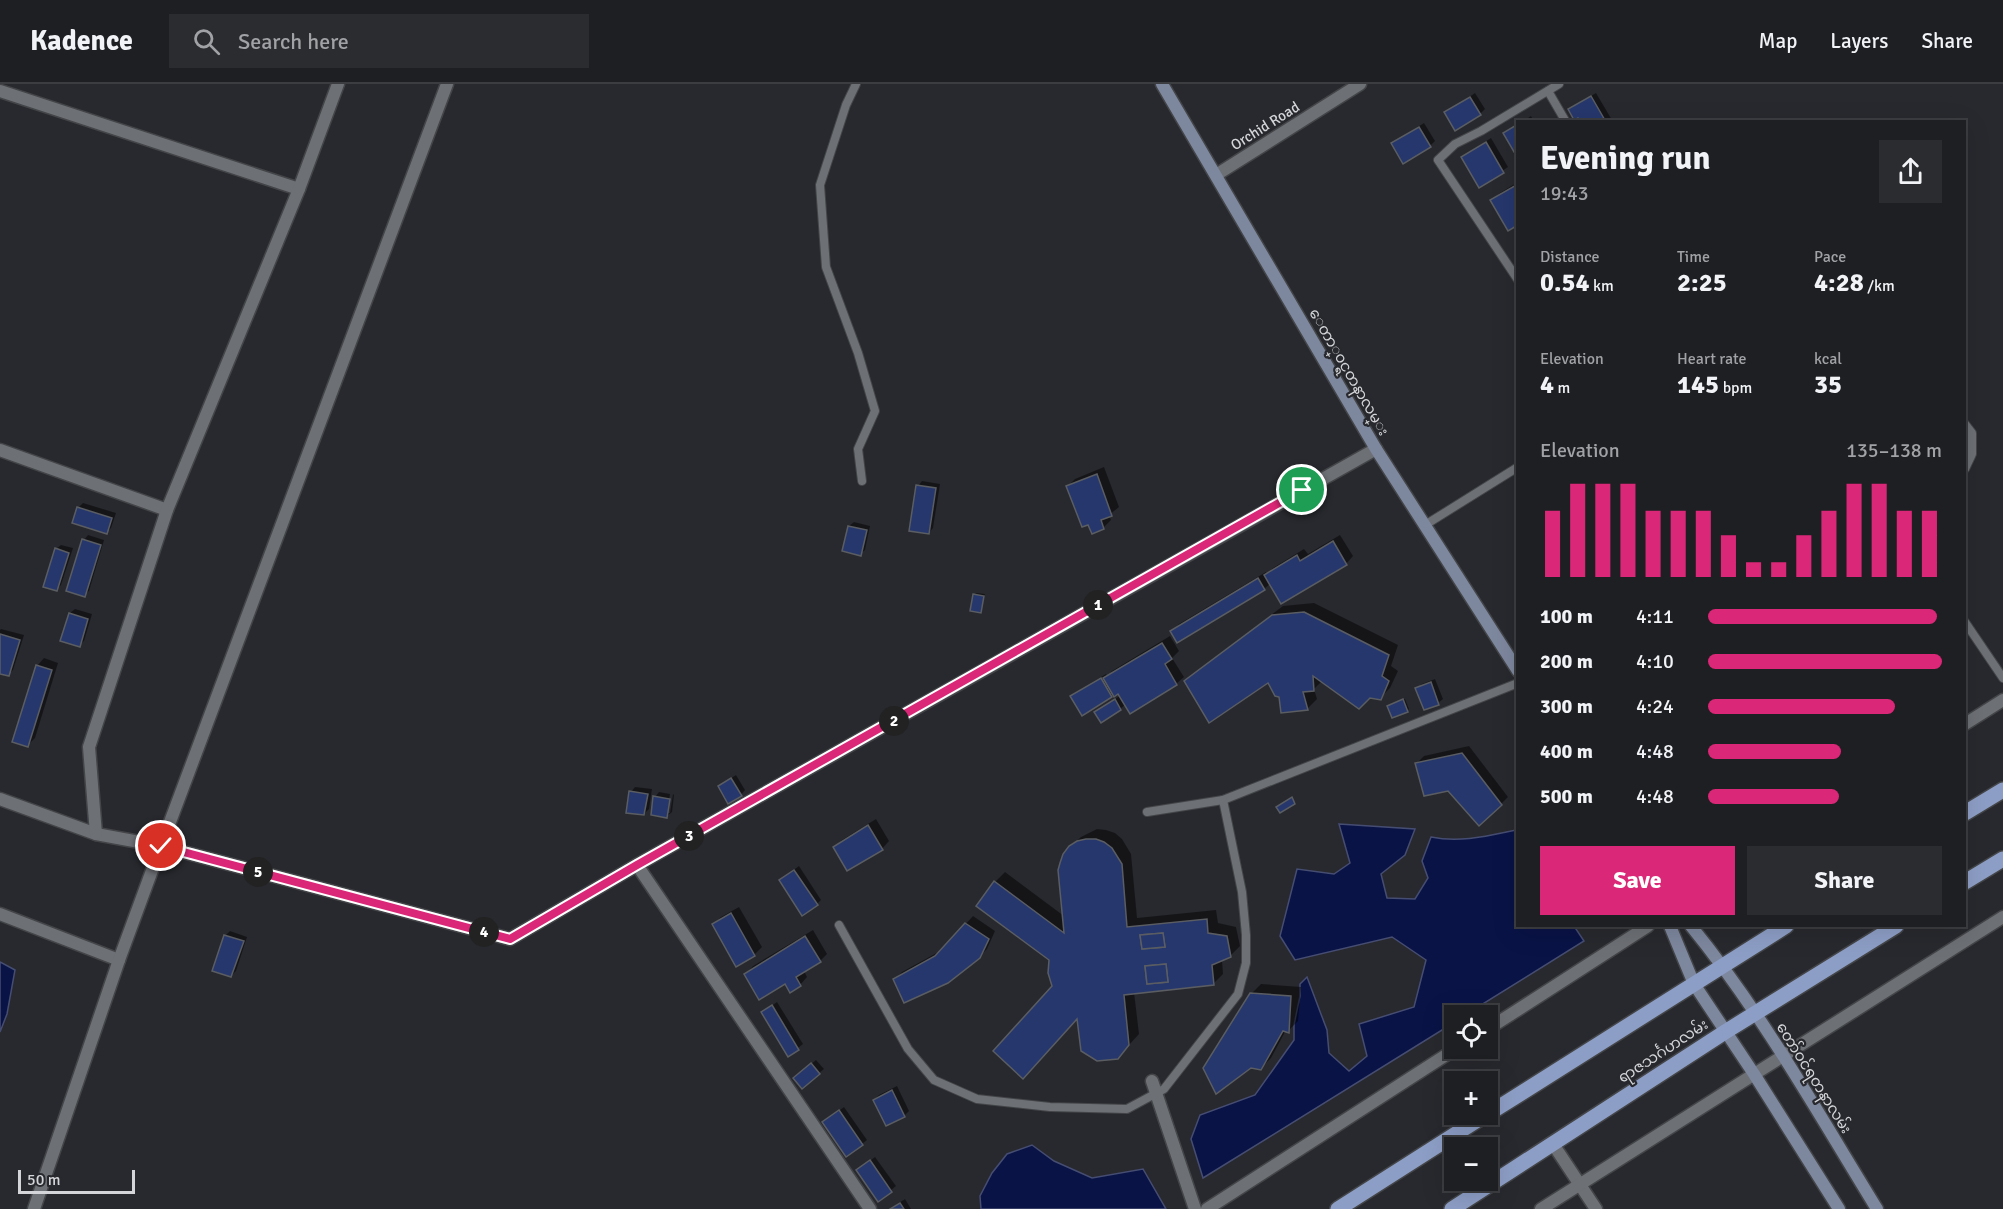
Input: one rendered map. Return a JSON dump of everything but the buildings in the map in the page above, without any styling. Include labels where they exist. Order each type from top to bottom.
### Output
[{"type":"main road","name":"ေတာ္၀င္ရတနာလမ္း","points":[[1162,84],[1376,449],[1516,668]]},
{"type":"main road","points":[[1966,812],[2003,790]]},
{"type":"main road","points":[[1966,881],[2003,859]]},
{"type":"main road","points":[[1670,927],[1694,984],[1839,1209]]},
{"type":"main road","name":"တော်ဝင်ရတနာလမ်း","points":[[1692,927],[1723,965],[1783,1055],[1877,1209]]},
{"type":"main road","points":[[1498,1108],[1784,927]]},
{"type":"main road","name":"ရာဇသင်္ဂဟလမ်း","points":[[1452,1209],[1725,1032],[1894,927]]},
{"type":"main road","points":[[1338,1209],[1471,1125]]},
{"type":"street","points":[[96,834],[89,747],[166,510],[298,189],[338,84]]},
{"type":"street","points":[[34,1209],[119,960],[447,84]]},
{"type":"street","name":"Orchid Road","points":[[1216,175],[1360,84]]},
{"type":"street","points":[[0,91],[298,189]]},
{"type":"street","points":[[0,799],[96,834],[161,846],[510,939],[637,865],[1376,449]]},
{"type":"street","points":[[0,450],[166,510]]},
{"type":"street","points":[[1966,723],[2003,700]]},
{"type":"street","points":[[637,865],[870,1209]]},
{"type":"street","points":[[0,914],[119,960]]},
{"type":"street","points":[[1541,1209],[2003,917]]},
{"type":"street","points":[[1498,1023],[1646,927]]},
{"type":"street","points":[[1207,1209],[1444,1056]]},
{"type":"street","points":[[1154,1088],[1195,1209]]},
{"type":"street","points":[[1553,1144],[1596,1209]]},
{"type":"lane","points":[[856,84],[846,105],[820,185],[825,267],[858,353],[874,411],[858,449],[862,480]]},
{"type":"lane","points":[[1516,277],[1438,160],[1455,144],[1560,84]]},
{"type":"lane","points":[[1548,91],[1565,120]]},
{"type":"lane","points":[[1966,425],[1972,433],[1972,454],[1966,467]]},
{"type":"lane","points":[[1425,525],[1516,468]]},
{"type":"lane","points":[[1966,623],[2003,678]]},
{"type":"lane","points":[[1147,812],[1223,800],[1516,684]]},
{"type":"lane","points":[[839,925],[908,1048],[934,1080],[976,1099],[1050,1107],[1127,1109],[1154,1088],[1164,1089],[1238,994],[1246,963],[1246,935],[1242,892],[1223,800]]},
{"type":"shaded area","points":[[1339,824],[1415,829],[1405,855],[1381,874],[1387,898],[1415,899],[1428,878],[1422,861],[1431,837],[1463,839],[1516,830],[1516,927],[1575,927],[1584,941],[1481,1005],[1444,1005],[1444,1029],[1203,1178],[1191,1139],[1200,1115],[1255,1095],[1294,1040],[1300,984],[1307,977],[1327,1030],[1329,1053],[1349,1071],[1367,1056],[1359,1024],[1414,1007],[1426,960],[1392,937],[1295,960],[1280,936],[1297,869],[1334,874],[1350,863]]},
{"type":"shaded area","points":[[0,962],[15,970],[7,1014],[0,1032]]},
{"type":"shaded area","points":[[1032,1145],[1054,1161],[1092,1178],[1143,1169],[1166,1209],[981,1209],[980,1196],[992,1173],[1007,1154]]},
{"type":"route","points":[[161,846],[510,939],[1302,490]]}]
